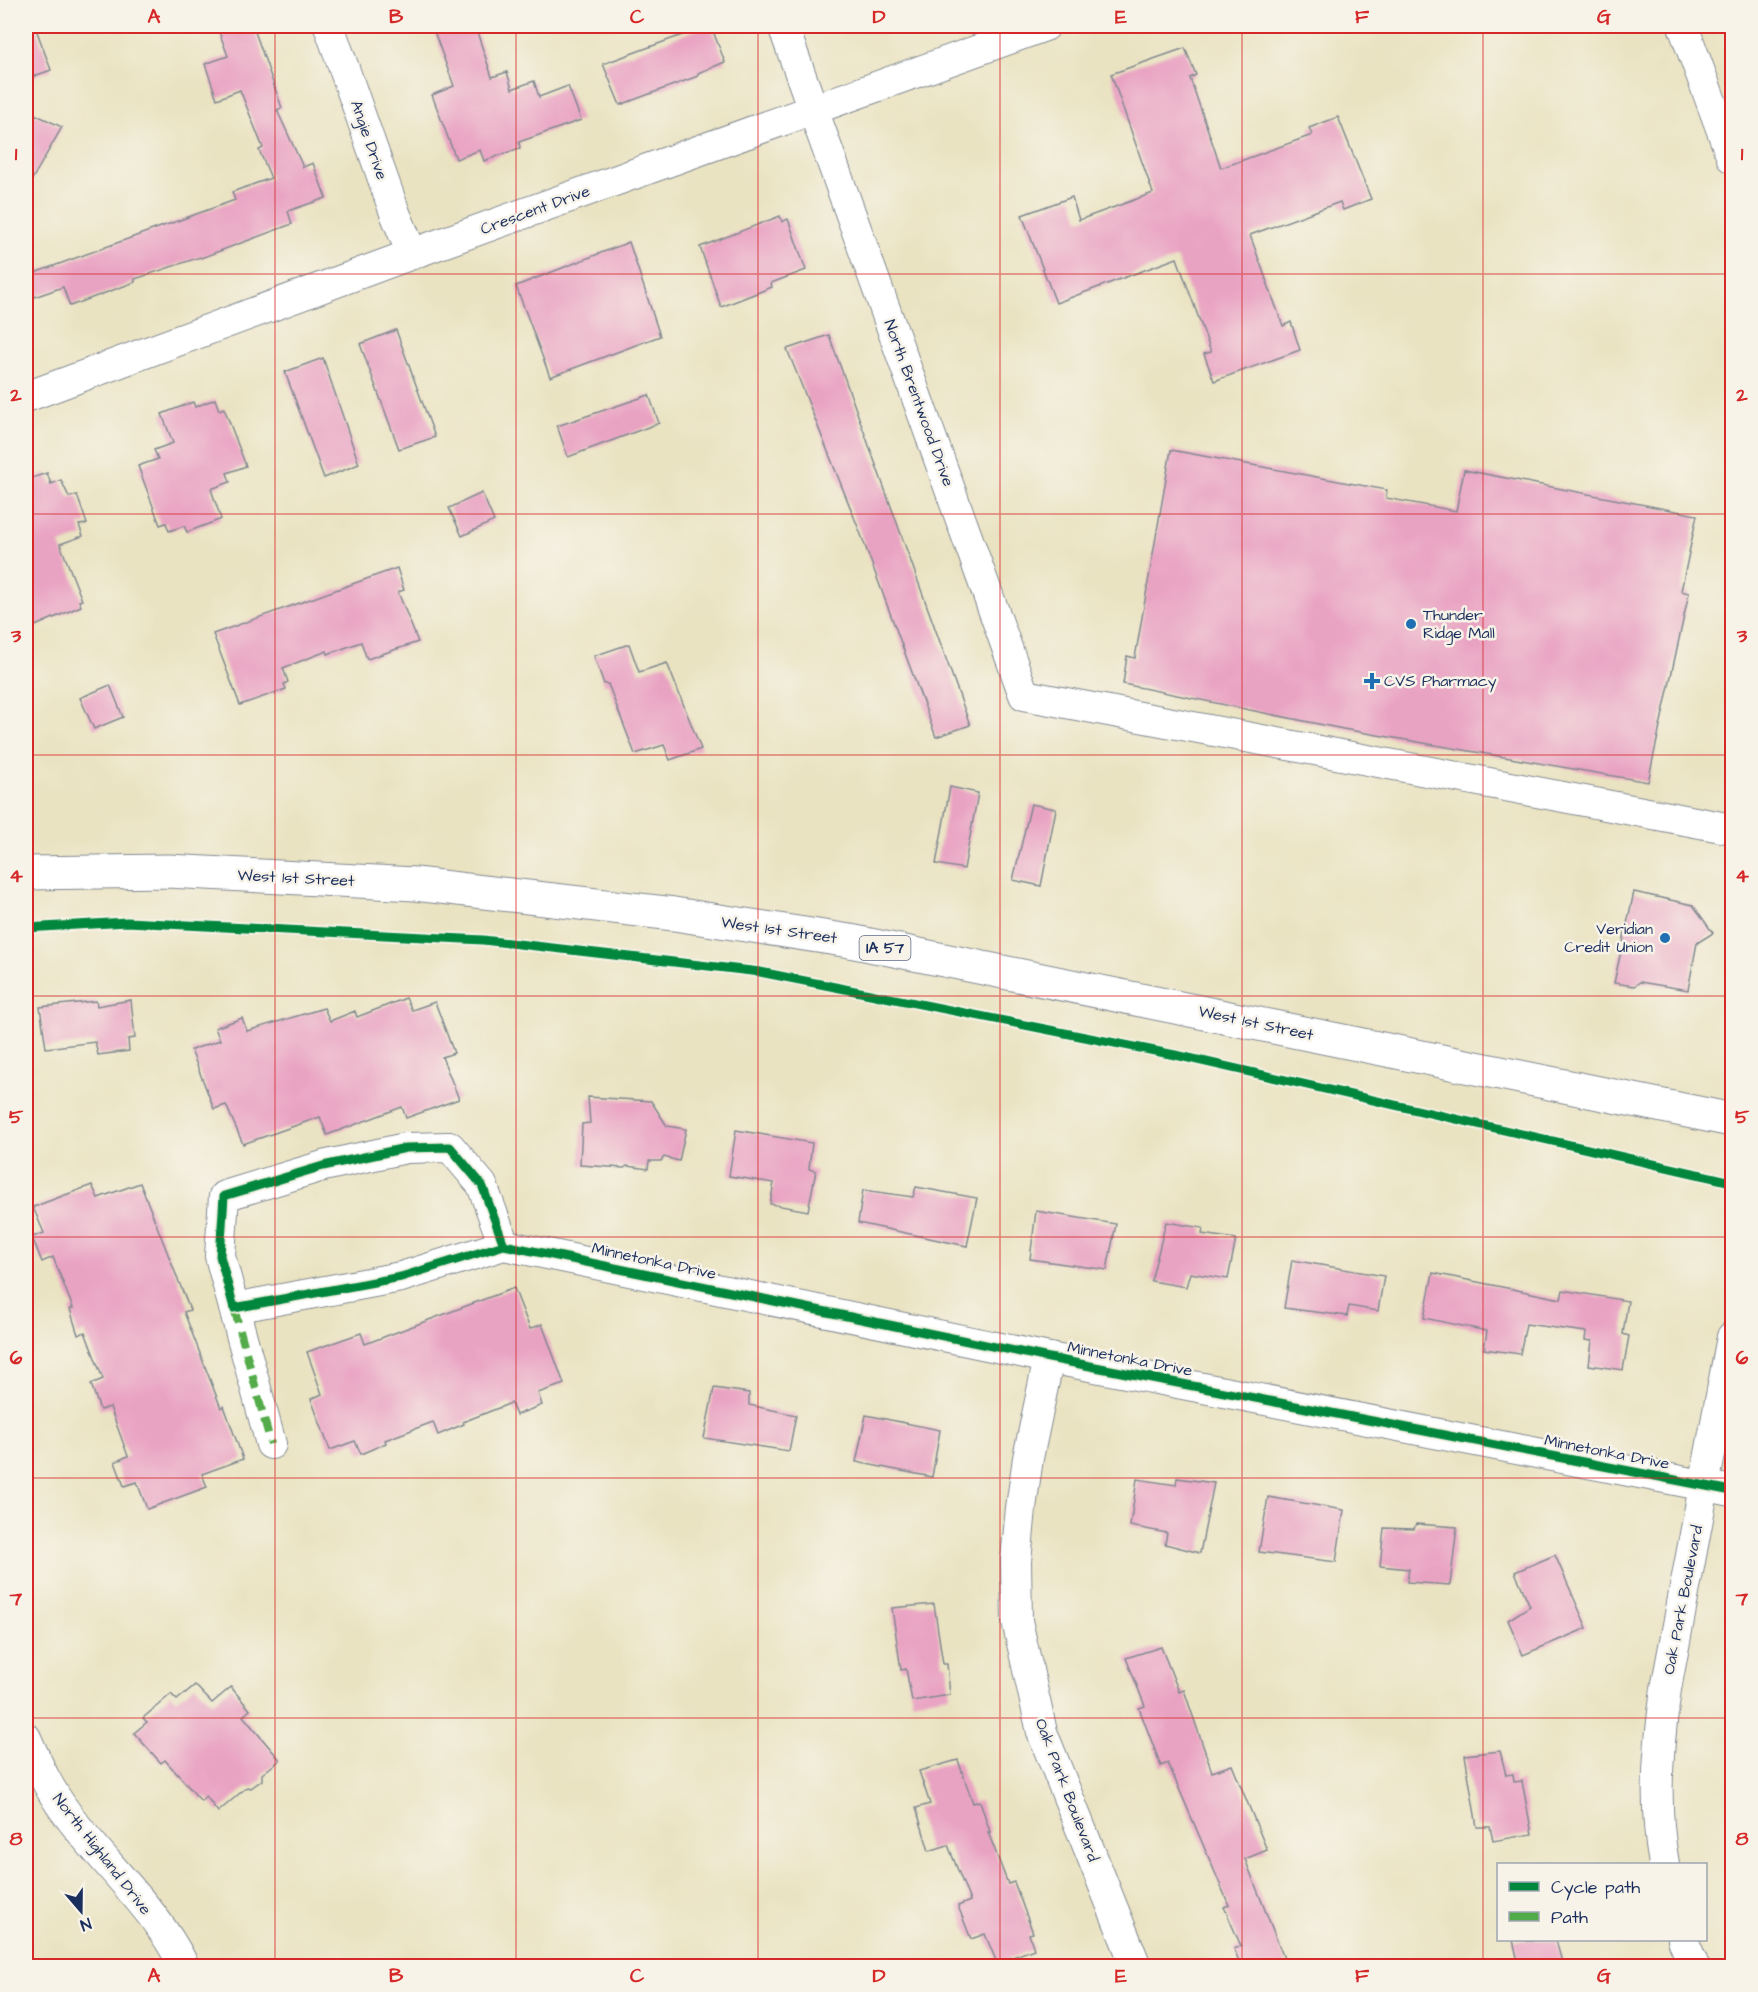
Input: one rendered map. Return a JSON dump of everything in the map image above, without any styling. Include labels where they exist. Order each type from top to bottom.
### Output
[{"type":"main road","name":"West 1st Street","points":[[26,873],[168,871],[404,884],[674,914],[850,941],[1732,1120]]},
{"type":"street","name":"Angie Drive","points":[[329,26],[395,213],[412,254]]},
{"type":"street","name":"North Brentwood Drive","points":[[783,26],[1024,695],[1732,829]]},
{"type":"street","name":"Crescent Drive","points":[[26,397],[412,254],[1045,26]]},
{"type":"street","points":[[1683,26],[1732,158]]},
{"type":"street","points":[[234,1308],[401,1277],[514,1247],[482,1185],[450,1147],[406,1148],[323,1166],[224,1196],[220,1256],[234,1308],[271,1444]]},
{"type":"street","name":"Minnetonka Drive","points":[[514,1247],[1049,1358],[1719,1489]]},
{"type":"street","name":"Oak Park Boulevard","points":[[1664,1863],[1656,1803],[1658,1746],[1666,1689],[1719,1489],[1732,1337]]},
{"type":"street","name":"Oak Park Boulevard","points":[[1049,1358],[1028,1458],[1021,1508],[1016,1561],[1017,1621],[1042,1732],[1136,1966]]},
{"type":"street","name":"North Highland Drive","points":[[26,1738],[44,1776],[67,1814],[150,1914],[176,1951],[183,1966]]},
{"type":"street","points":[[1683,1941],[1694,1966]]},
{"type":"building","points":[[26,26],[35,26],[51,70],[26,79]]},
{"type":"building","points":[[217,26],[253,26],[282,108],[277,110],[303,167],[313,163],[326,198],[288,211],[292,224],[201,258],[135,279],[135,282],[70,306],[63,287],[26,300],[26,276],[235,200],[232,192],[271,178],[259,150],[263,148],[240,90],[217,99],[205,64],[228,56]]},
{"type":"building","points":[[432,26],[475,26],[492,77],[507,72],[512,89],[534,81],[539,97],[568,86],[581,120],[519,142],[520,148],[484,161],[480,150],[456,159],[432,95],[454,86]]},
{"type":"building","points":[[711,26],[725,62],[698,73],[698,76],[620,105],[603,64]]},
{"type":"building","points":[[1185,48],[1196,75],[1190,78],[1221,168],[1312,135],[1309,128],[1338,117],[1371,199],[1343,210],[1340,202],[1250,235],[1283,326],[1291,322],[1300,350],[1214,381],[1204,354],[1211,352],[1177,258],[1056,303],[1022,215],[1072,197],[1079,220],[1153,193],[1111,74]]},
{"type":"building","points":[[26,110],[62,127],[26,190]]},
{"type":"building","points":[[780,216],[782,222],[788,219],[806,270],[771,283],[772,287],[721,307],[700,247]]},
{"type":"building","points":[[629,242],[660,336],[550,377],[516,286]]},
{"type":"building","points":[[396,330],[435,437],[399,449],[360,344]]},
{"type":"building","points":[[829,335],[970,725],[936,737],[860,532],[787,349]]},
{"type":"building","points":[[323,358],[359,464],[324,478],[285,372]]},
{"type":"building","points":[[649,395],[659,423],[568,457],[557,426]]},
{"type":"building","points":[[215,399],[219,410],[224,408],[246,466],[227,473],[230,482],[211,489],[221,519],[187,532],[184,526],[169,531],[166,523],[160,525],[138,466],[158,459],[154,450],[173,443],[162,414],[193,402],[195,407]]},
{"type":"building","name":"Thunder Ridge Mall","points":[[1171,450],[1387,490],[1386,498],[1456,511],[1464,470],[1697,515],[1681,591],[1689,593],[1648,782],[1343,729],[1123,684],[1127,656],[1135,658]]},
{"type":"building","points":[[47,473],[51,484],[61,480],[69,497],[77,495],[87,524],[79,525],[83,536],[60,544],[82,600],[79,601],[81,606],[26,630],[26,480]]},
{"type":"building","points":[[482,493],[494,521],[462,536],[449,508]]},
{"type":"building","points":[[397,568],[404,590],[398,592],[418,642],[367,659],[361,642],[328,654],[327,651],[283,668],[288,682],[284,684],[286,689],[240,705],[213,634]]},
{"type":"building","points":[[629,644],[639,672],[667,663],[701,749],[670,760],[664,745],[635,754],[608,684],[604,684],[594,656]]},
{"type":"building","points":[[110,685],[123,717],[94,729],[80,698]]},
{"type":"building","points":[[950,787],[978,793],[964,869],[936,864]]},
{"type":"building","points":[[1031,804],[1056,809],[1041,886],[1013,880]]},
{"type":"building","name":"Veridian Credit Union","points":[[1634,892],[1693,905],[1713,933],[1697,943],[1688,990],[1640,982],[1634,986],[1614,983]]},
{"type":"building","points":[[406,998],[412,1010],[435,1002],[454,1053],[442,1057],[459,1099],[406,1118],[402,1107],[327,1135],[320,1117],[243,1144],[226,1105],[214,1109],[191,1050],[220,1040],[215,1028],[242,1018],[247,1031],[324,1008],[330,1021],[355,1011],[357,1017]]},
{"type":"building","points":[[131,1000],[135,1038],[128,1039],[129,1051],[98,1055],[95,1042],[46,1048],[40,1007],[96,1001],[97,1006]]},
{"type":"building","points":[[588,1097],[651,1101],[667,1126],[686,1129],[679,1161],[664,1157],[661,1161],[649,1161],[648,1169],[580,1165],[582,1124],[590,1123]]},
{"type":"building","points":[[736,1130],[812,1143],[809,1169],[816,1171],[808,1211],[770,1204],[774,1183],[729,1176]]},
{"type":"building","points":[[140,1183],[190,1310],[184,1312],[221,1408],[224,1406],[243,1459],[202,1474],[207,1487],[147,1509],[137,1482],[124,1486],[115,1462],[128,1456],[110,1407],[100,1410],[91,1384],[103,1379],[85,1332],[78,1335],[70,1309],[73,1308],[53,1257],[42,1262],[32,1237],[44,1233],[33,1207],[92,1185],[98,1198]]},
{"type":"building","points":[[916,1187],[977,1198],[967,1246],[858,1223],[863,1190],[913,1197]]},
{"type":"building","points":[[1036,1211],[1116,1224],[1107,1270],[1030,1259]]},
{"type":"building","points":[[1166,1222],[1203,1228],[1202,1234],[1236,1239],[1228,1279],[1190,1273],[1186,1287],[1151,1281]]},
{"type":"building","points":[[1292,1260],[1384,1276],[1378,1311],[1349,1306],[1347,1316],[1284,1308]]},
{"type":"building","points":[[1433,1273],[1561,1299],[1563,1290],[1628,1301],[1623,1334],[1629,1336],[1623,1370],[1589,1365],[1592,1341],[1585,1340],[1586,1332],[1526,1324],[1520,1354],[1484,1349],[1487,1331],[1424,1318]]},
{"type":"building","points":[[514,1288],[530,1329],[542,1324],[564,1384],[538,1393],[542,1405],[516,1415],[511,1403],[463,1422],[464,1424],[438,1435],[433,1422],[385,1440],[386,1443],[361,1454],[355,1441],[330,1450],[311,1399],[322,1394],[307,1352],[361,1333],[365,1344]]},
{"type":"building","points":[[714,1388],[749,1393],[749,1405],[796,1415],[789,1451],[704,1438]]},
{"type":"building","points":[[866,1415],[940,1430],[932,1477],[856,1462]]},
{"type":"building","points":[[1177,1478],[1214,1483],[1200,1553],[1165,1544],[1167,1533],[1130,1526],[1137,1479],[1176,1485]]},
{"type":"building","points":[[1268,1497],[1344,1510],[1336,1562],[1259,1552]]},
{"type":"building","points":[[1416,1524],[1457,1527],[1450,1585],[1407,1582],[1409,1569],[1380,1566],[1384,1528],[1414,1529]]},
{"type":"building","points":[[1555,1555],[1587,1628],[1523,1655],[1508,1620],[1530,1606],[1515,1572]]},
{"type":"building","points":[[934,1604],[943,1664],[947,1664],[950,1695],[912,1701],[906,1669],[901,1670],[892,1608]]},
{"type":"building","points":[[1161,1647],[1179,1692],[1184,1690],[1212,1772],[1232,1765],[1267,1850],[1245,1859],[1287,1966],[1241,1966],[1234,1949],[1241,1946],[1224,1907],[1229,1905],[1168,1763],[1161,1766],[1139,1708],[1145,1706],[1126,1658]]},
{"type":"building","points":[[195,1685],[212,1703],[231,1687],[250,1710],[243,1716],[280,1760],[262,1774],[262,1780],[251,1788],[247,1787],[218,1812],[206,1796],[201,1801],[165,1760],[161,1763],[134,1733],[147,1722],[143,1718],[171,1694],[177,1700]]},
{"type":"building","points":[[1500,1751],[1506,1775],[1513,1774],[1514,1782],[1522,1781],[1532,1834],[1493,1841],[1490,1827],[1477,1827],[1465,1755]]},
{"type":"building","points":[[958,1760],[973,1803],[980,1801],[990,1832],[988,1832],[1008,1884],[1014,1882],[1033,1933],[1029,1934],[1034,1949],[997,1963],[985,1934],[971,1939],[958,1906],[970,1901],[948,1845],[929,1851],[916,1808],[930,1804],[919,1771]]},
{"type":"building","points":[[1513,1941],[1556,1941],[1563,1966],[1519,1966]]},
{"type":"marked path","points":[[234,1308],[271,1444]]},
{"type":"cycle path","points":[[26,928],[127,922],[483,940],[760,972],[1180,1056],[1732,1182]]},
{"type":"cycle path","points":[[504,1245],[482,1185],[450,1147],[406,1148],[323,1166],[224,1196],[220,1256],[234,1308],[401,1277],[504,1245],[1049,1358],[1732,1491]]},
{"type":"place","name":"Thunder Ridge Mall","points":[[1411,624]]},
{"type":"place","name":"CVS Pharmacy","points":[[1372,681]]},
{"type":"place","name":"Veridian Credit Union","points":[[1665,938]]}]
